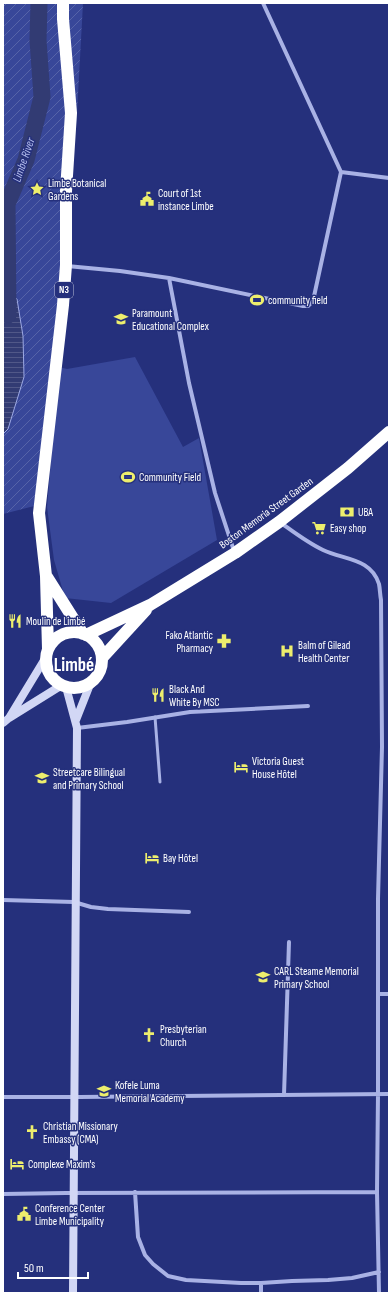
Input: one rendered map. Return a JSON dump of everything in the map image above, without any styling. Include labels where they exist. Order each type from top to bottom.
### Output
[{"type":"highway","name":"N3","points":[[46,576],[39,513],[63,305],[66,266],[66,191],[71,113],[63,3]]},
{"type":"highway","name":"Boston Memoria Street Garden","points":[[85,634],[150,605],[235,553],[279,522],[348,468],[389,432]]},
{"type":"highway","points":[[46,576],[85,634],[97,645],[102,658],[101,667],[97,676],[91,682],[83,686],[75,688],[64,686],[55,680],[50,674],[46,665],[46,576]]},
{"type":"highway","name":"Boston Memoria Street Garden","points":[[102,658],[150,605]]},
{"type":"highway","points":[[47,653],[54,640],[62,634],[73,632],[85,634]]},
{"type":"street","points":[[66,266],[120,271],[169,278],[303,306],[308,306],[313,301],[342,172],[263,3]]},
{"type":"street","points":[[342,172],[389,178]]},
{"type":"street","points":[[169,278],[189,383],[215,493],[235,553]]},
{"type":"street","points":[[279,522],[312,545],[329,553],[361,562],[372,571],[379,584],[382,620],[382,747],[378,899],[377,1192],[379,1293]]},
{"type":"street","points":[[6,721],[47,653]]},
{"type":"street","points":[[76,724],[91,682]]},
{"type":"street","points":[[6,721],[64,686],[76,724],[73,1293]]},
{"type":"street","points":[[76,724],[127,722],[198,711],[308,706]]},
{"type":"street","points":[[3,900],[74,902],[91,907],[189,912]]},
{"type":"street","points":[[284,1095],[289,942]]},
{"type":"street","points":[[378,994],[389,994]]},
{"type":"street","points":[[3,1097],[389,1094]]},
{"type":"street","points":[[3,1194],[73,1192],[377,1192]]},
{"type":"street","points":[[135,1192],[138,1237],[144,1255],[168,1276],[186,1280],[260,1283],[292,1280],[352,1278],[379,1272]]},
{"type":"street","points":[[260,1283],[261,1293]]},
{"type":"lane","points":[[155,717],[160,782]]},
{"type":"shaded area","name":"Limbe Botanical Gardens","points":[[3,3],[83,3],[77,113],[42,504],[3,514]]},
{"type":"shaded area","points":[[3,289],[17,299],[23,336],[24,377],[8,429],[3,434]]},
{"type":"shaded area","name":"Community Field","points":[[135,357],[183,447],[199,438],[217,540],[111,603],[65,598],[54,560],[47,507],[59,367],[67,369]]},
{"type":"waterway","name":"Limbe River","points":[[8,315],[7,204],[26,160],[42,97],[38,40],[39,3]]},
{"type":"place","name":"Limbe Botanical Gardens","points":[[37,189]]},
{"type":"place","name":"Court of 1st instance Limbe","points":[[147,199]]},
{"type":"place","name":"community field","points":[[257,300]]},
{"type":"place","name":"Paramount Educational Complex","points":[[121,319]]},
{"type":"place","name":"Community Field","points":[[128,477]]},
{"type":"place","name":"UBA","points":[[347,512]]},
{"type":"place","name":"Easy shop","points":[[319,528]]},
{"type":"place","name":"Moulin de Limbé","points":[[15,621]]},
{"type":"place","name":"Fako Atlantic Pharmacy","points":[[224,641]]},
{"type":"place","name":"Balm of Gilead Health Center","points":[[287,651]]},
{"type":"place","name":"Black And White By MSC","points":[[158,695]]},
{"type":"place","name":"Victoria Guest House Hôtel","points":[[241,767]]},
{"type":"place","name":"Streetcare Bilingual and Primary School","points":[[42,778]]},
{"type":"place","name":"Bay Hôtel","points":[[152,858]]},
{"type":"place","name":"CARL Steame Memorial Primary School","points":[[263,977]]},
{"type":"place","name":"Presbyterian Church","points":[[149,1035]]},
{"type":"place","name":"Kofele Luma Memorial Academy","points":[[104,1091]]},
{"type":"place","name":"Christian Missionary Embassy (CMA)","points":[[32,1132]]},
{"type":"place","name":"Complexe Maxim's","points":[[17,1164]]},
{"type":"place","name":"Conference Center Limbe Municipality","points":[[24,1214]]},
{"type":"district","name":"Limbé","points":[[74,665]]}]
